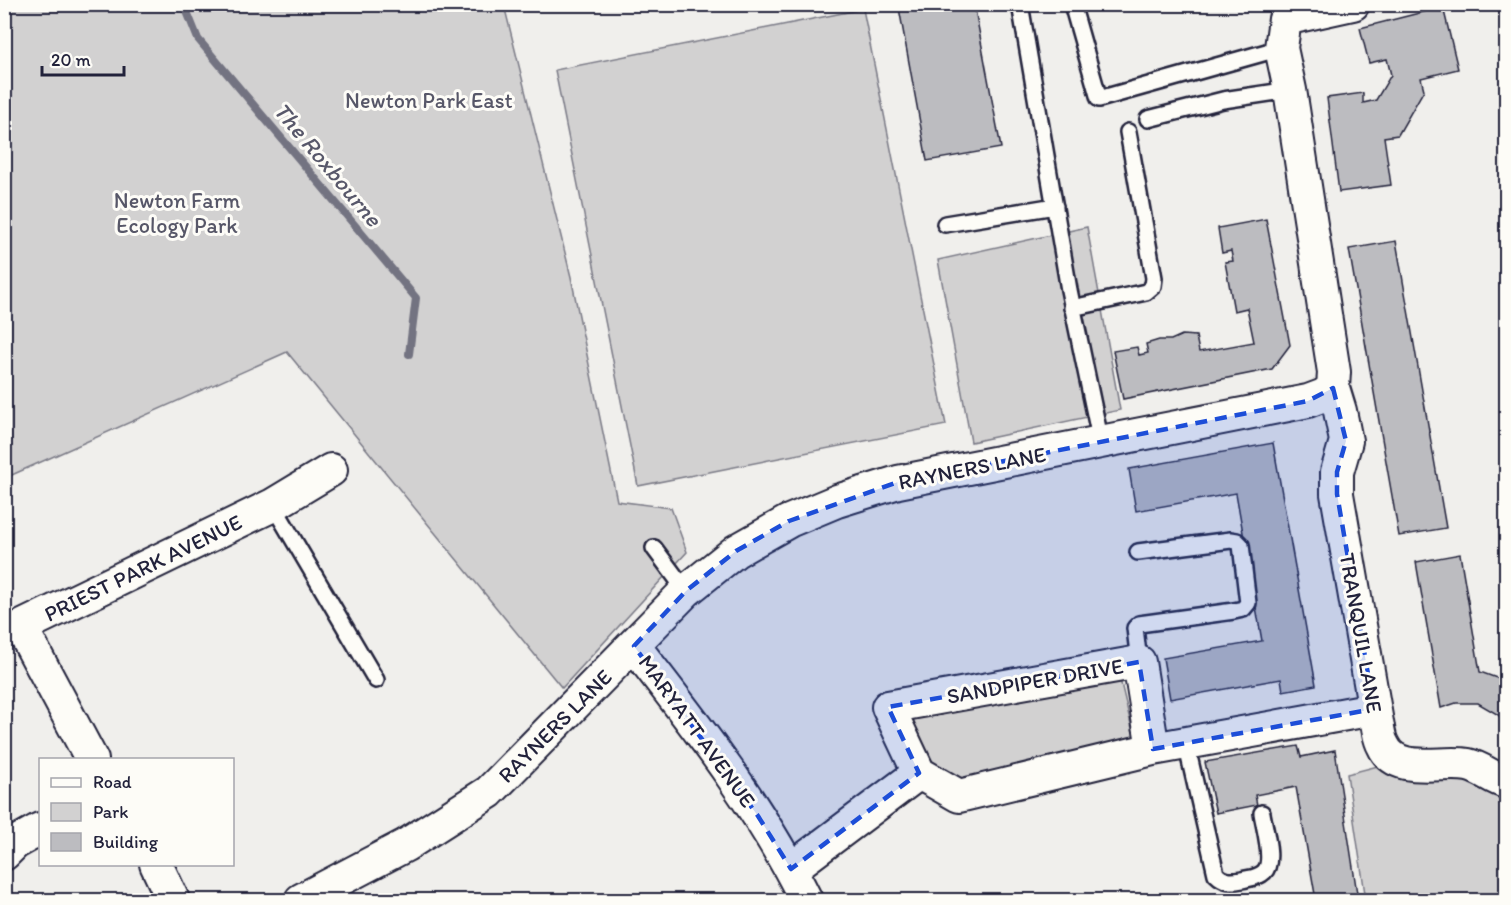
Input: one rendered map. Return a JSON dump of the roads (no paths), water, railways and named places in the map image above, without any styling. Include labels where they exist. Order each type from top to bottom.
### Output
[{"type":"street","points":[[1333,388],[1334,372],[1281,24],[1353,4]]},
{"type":"street","name":"RAYNERS LANE","points":[[301,900],[405,845],[489,792],[686,591],[736,551],[789,521],[837,501],[898,482],[1308,401],[1333,388]]},
{"type":"street","name":"TRANQUIL LANE","points":[[1333,388],[1346,441],[1337,472],[1337,494],[1374,709],[1383,748],[1397,761],[1413,765],[1439,763],[1470,766],[1506,782]]},
{"type":"street","name":"PRIEST PARK AVENUE","points":[[91,758],[13,632],[273,505],[331,470]]},
{"type":"street","name":"MARYATT AVENUE","points":[[634,646],[699,729],[759,816],[791,869],[806,900]]},
{"type":"street","name":"SANDPIPER DRIVE","points":[[919,773],[888,707],[1139,662],[1153,749]]},
{"type":"street","points":[[791,869],[919,773],[959,796],[1153,749],[1374,709]]},
{"type":"street","points":[[4,854],[15,843],[39,830]]},
{"type":"street","points":[[157,866],[173,900]]},
{"type":"lane","points":[[1020,4],[1072,308],[1101,443]]},
{"type":"lane","points":[[1072,4],[1099,99],[1281,24]]},
{"type":"lane","points":[[1148,119],[1223,100],[1290,90]]},
{"type":"lane","points":[[1072,308],[1146,292],[1153,286],[1154,278],[1128,132]]},
{"type":"lane","points":[[945,224],[1055,206]]},
{"type":"lane","points":[[273,505],[376,680]]},
{"type":"lane","points":[[1138,552],[1237,541],[1241,545],[1248,603],[1243,609],[1234,611],[1139,624],[1135,628],[1139,662]]},
{"type":"lane","points":[[654,548],[686,591]]},
{"type":"lane","points":[[1186,743],[1216,874],[1222,881],[1233,882],[1259,876],[1265,872],[1270,862],[1262,813]]},
{"type":"waterway","name":"The Roxbourne","points":[[184,4],[198,39],[416,298],[409,354]]},
{"type":"park label","name":"Newton Park East","points":[[429,100]]},
{"type":"park label","name":"Newton Farm Ecology Park","points":[[177,212]]}]
